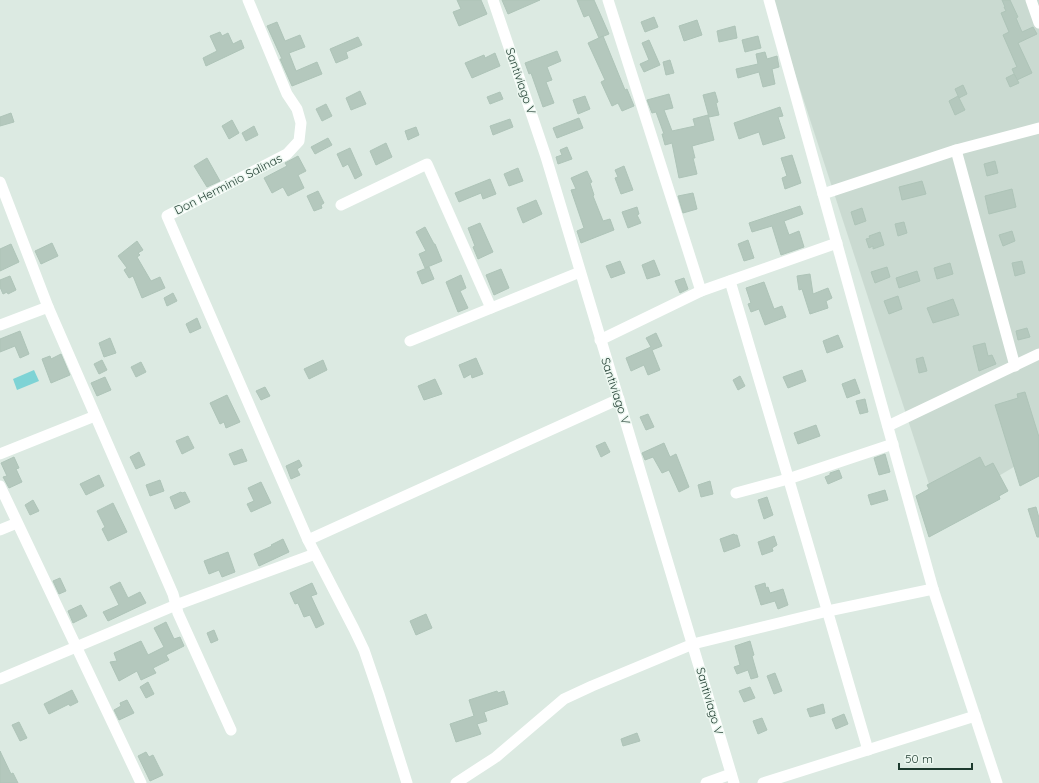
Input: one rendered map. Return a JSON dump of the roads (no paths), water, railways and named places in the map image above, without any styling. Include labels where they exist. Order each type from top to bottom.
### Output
[{"type":"street","name":"Don Herminio Salinas","points":[[248,0],[287,94],[297,109],[301,123],[299,141],[288,154],[167,216],[308,540]]},
{"type":"street","name":"Santiviago V","points":[[493,0],[546,157],[733,779]]},
{"type":"street","points":[[608,0],[701,291]]},
{"type":"street","points":[[769,0],[933,589],[997,783]]},
{"type":"street","points":[[1032,0],[1039,23]]},
{"type":"street","points":[[823,194],[956,150],[1039,128]]},
{"type":"street","points":[[956,150],[1015,366]]},
{"type":"street","points":[[341,204],[427,164],[491,308]]},
{"type":"street","points":[[0,182],[48,307],[173,594],[178,613],[231,730]]},
{"type":"street","points":[[600,340],[701,291],[837,243]]},
{"type":"street","points":[[410,341],[580,272]]},
{"type":"street","points":[[730,281],[868,750]]},
{"type":"street","points":[[0,325],[48,307]]},
{"type":"street","points":[[888,426],[1039,354]]},
{"type":"street","points":[[407,783],[364,650],[308,540],[619,399]]},
{"type":"street","points":[[0,454],[95,416]]},
{"type":"street","points":[[736,493],[788,479],[893,444]]},
{"type":"street","points":[[0,486],[140,783]]},
{"type":"street","points":[[0,530],[17,523]]},
{"type":"street","points":[[0,679],[176,605],[315,554]]},
{"type":"street","points":[[456,783],[496,757],[564,699],[693,644],[828,611],[933,589]]},
{"type":"street","points":[[762,783],[975,716]]},
{"type":"street","points":[[706,783],[733,779]]},
{"type":"water","points":[[34,370],[39,381],[17,390],[13,379]]}]
